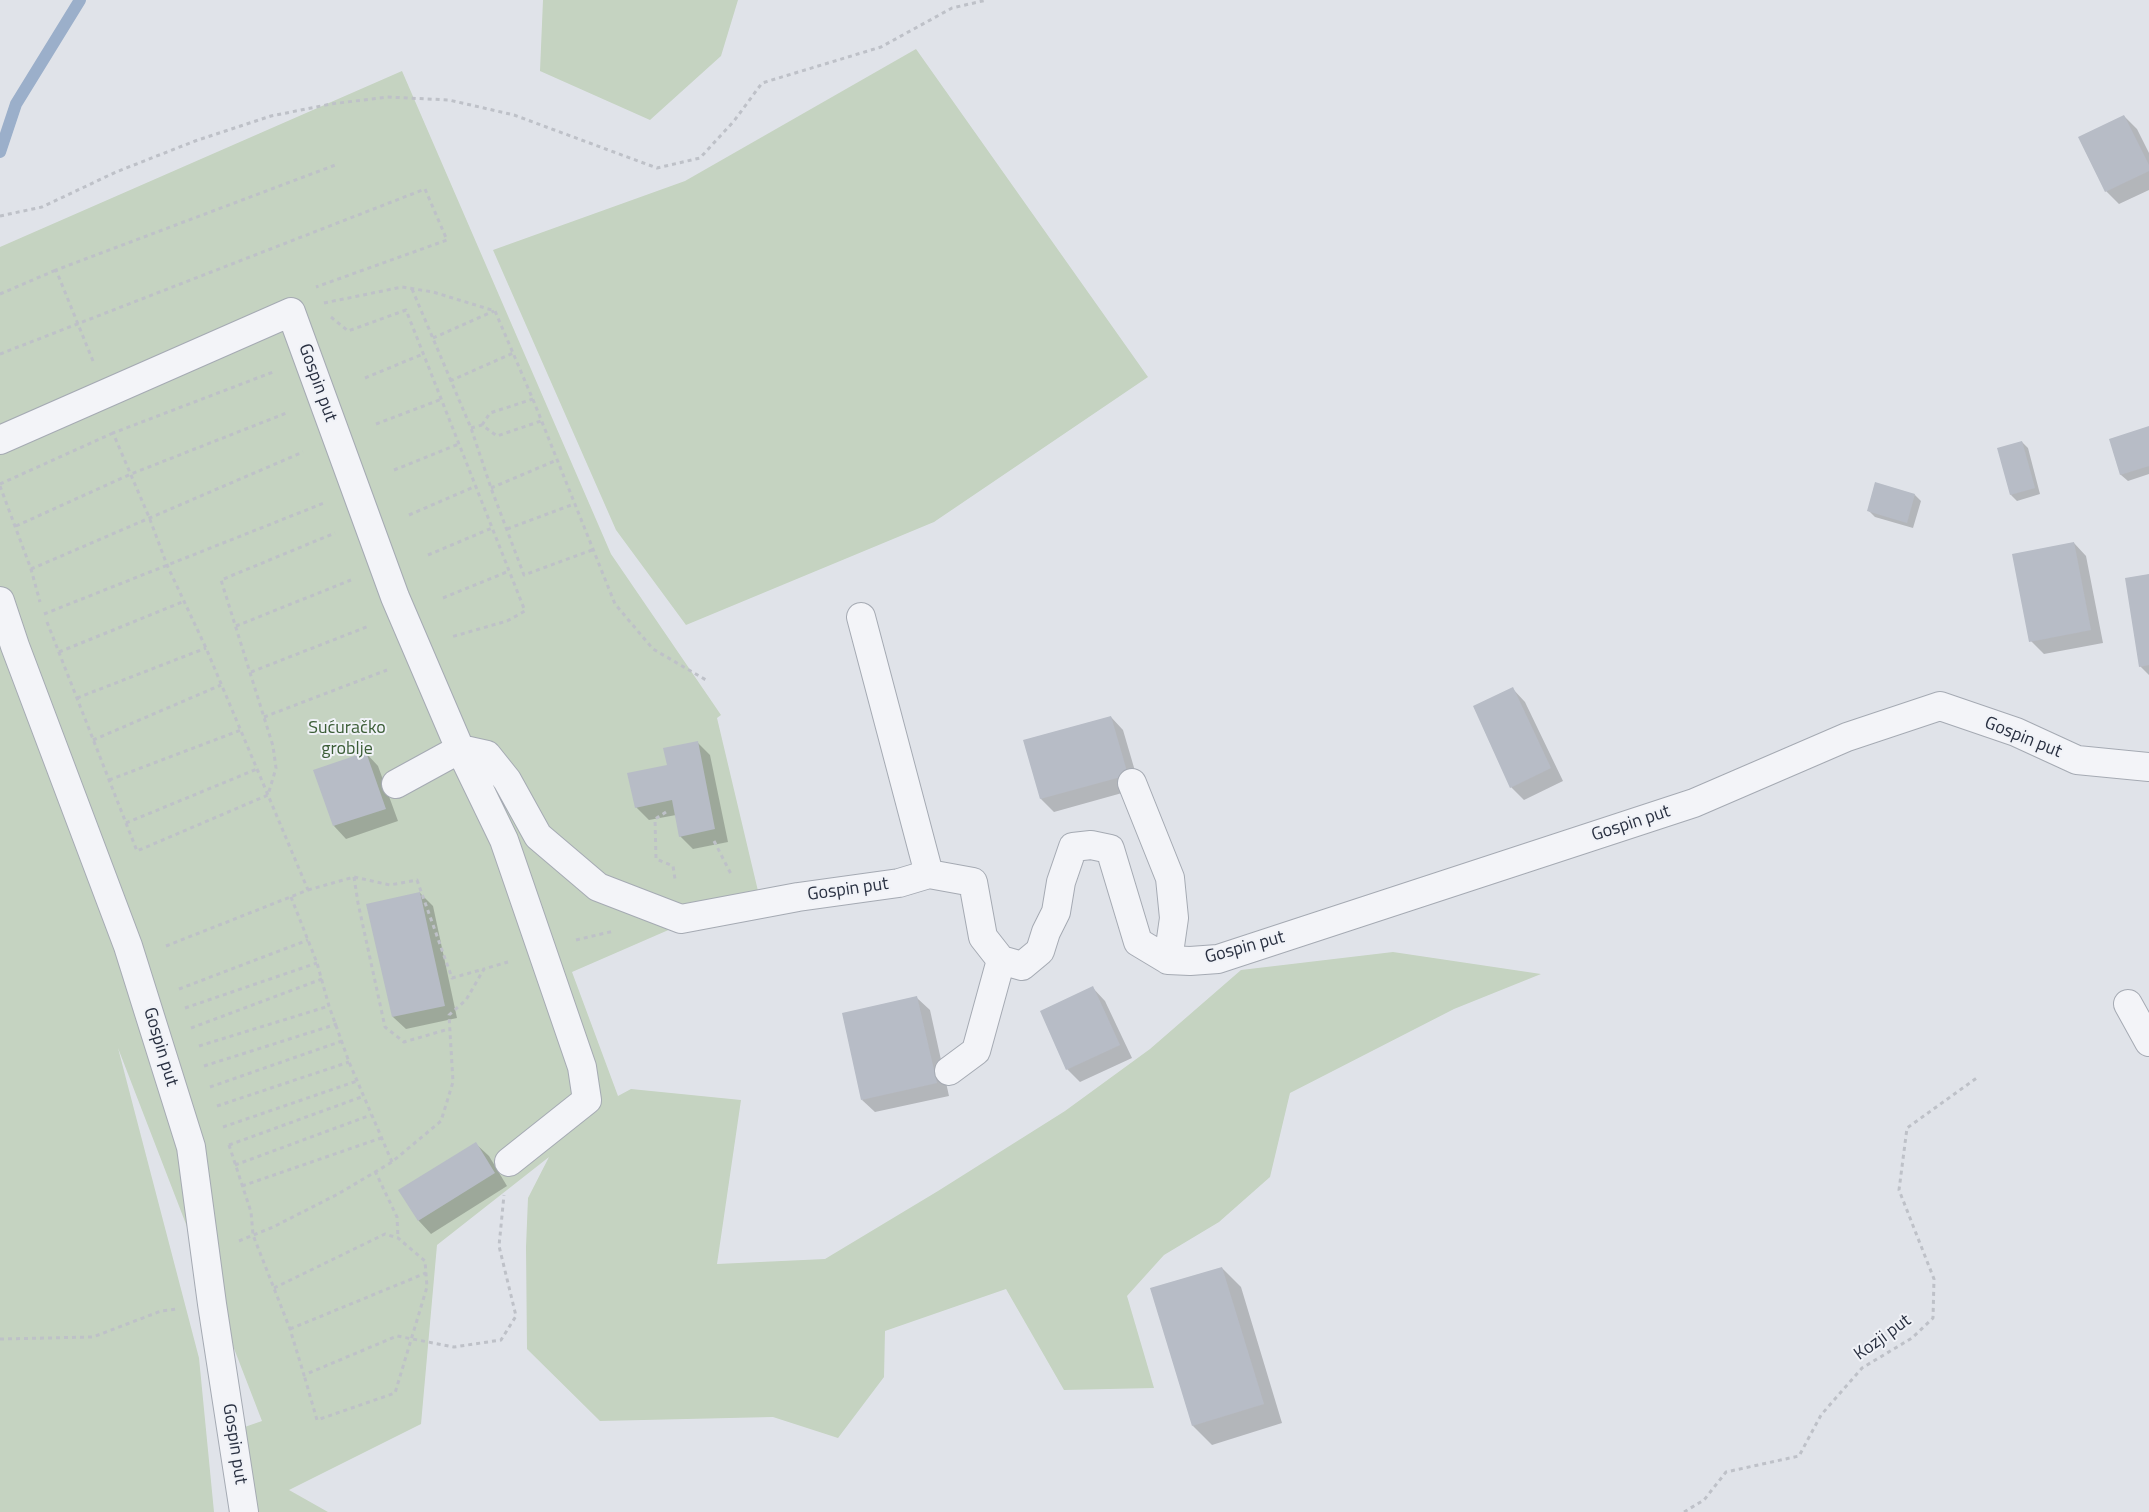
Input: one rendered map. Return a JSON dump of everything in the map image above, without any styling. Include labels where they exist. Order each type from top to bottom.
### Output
[{"type":"street","points":[[0,440],[303,308]]},
{"type":"street","name":"Gospin put","points":[[303,308],[395,597],[460,749],[504,840],[582,1067],[587,1100],[509,1162]]},
{"type":"street","name":"Gospin put","points":[[0,601],[18,656],[128,946],[191,1148],[212,1304],[244,1512]]},
{"type":"street","points":[[861,617],[929,874]]},
{"type":"street","name":"Gospin put","points":[[681,919],[798,897],[899,883],[929,874],[973,882],[984,937],[1001,960],[1022,966],[1040,951],[1046,932],[1056,912],[1061,882],[1073,847],[1090,845],[1110,849],[1138,942],[1168,960],[1218,959],[1694,803],[1847,737],[1940,706],[2016,732],[2077,760],[2149,768]]},
{"type":"street","points":[[396,784],[460,749],[487,755],[508,780],[538,836],[598,887],[681,919]]},
{"type":"street","points":[[1132,783],[1170,878],[1174,918],[1168,960]]},
{"type":"street","points":[[949,1071],[976,1051],[1001,960]]},
{"type":"street","points":[[2128,1004],[2149,1042]]},
{"type":"path","points":[[0,216],[42,207],[116,172],[195,141],[271,116],[331,104],[387,97],[449,100],[514,114],[657,168],[700,158],[734,121],[762,84],[881,47],[952,8],[987,0]]},
{"type":"path","points":[[0,294],[56,270],[338,164]]},
{"type":"path","points":[[0,354],[426,189],[447,240],[314,288],[303,308]]},
{"type":"path","points":[[56,270],[106,394]]},
{"type":"path","points":[[303,308],[402,286],[432,292],[495,311]]},
{"type":"path","points":[[412,288],[471,428],[491,488],[524,575],[592,550]]},
{"type":"path","points":[[303,308],[348,331],[406,310],[525,610],[507,621],[416,647]]},
{"type":"path","points":[[433,338],[495,311]]},
{"type":"path","points":[[495,311],[533,399],[615,604],[653,649],[706,680]]},
{"type":"path","points":[[450,381],[513,353]]},
{"type":"path","points":[[365,378],[423,354]]},
{"type":"path","points":[[268,795],[137,851],[44,614],[31,569],[0,485],[113,434],[273,372],[276,380]]},
{"type":"path","points":[[376,424],[442,399]]},
{"type":"path","points":[[471,428],[482,425],[490,413],[533,399]]},
{"type":"path","points":[[286,404],[292,420]]},
{"type":"path","points":[[16,526],[130,474],[289,412]]},
{"type":"path","points":[[482,425],[497,436],[542,421]]},
{"type":"path","points":[[113,434],[150,518],[167,565],[206,648],[308,890]]},
{"type":"path","points":[[300,444],[307,460]]},
{"type":"path","points":[[394,470],[459,444]]},
{"type":"path","points":[[31,569],[303,452]]},
{"type":"path","points":[[491,488],[557,460]]},
{"type":"path","points":[[409,515],[476,486]]},
{"type":"path","points":[[44,614],[327,502],[323,494]]},
{"type":"path","points":[[507,529],[574,504]]},
{"type":"path","points":[[428,555],[492,528]]},
{"type":"path","points":[[268,795],[276,768],[273,746],[221,580],[344,529]]},
{"type":"path","points":[[443,598],[509,571]]},
{"type":"path","points":[[236,626],[352,580]]},
{"type":"path","points":[[59,652],[185,601]]},
{"type":"path","points":[[251,672],[375,624]]},
{"type":"path","points":[[77,698],[206,648]]},
{"type":"path","points":[[264,717],[393,668]]},
{"type":"path","points":[[93,740],[222,685]]},
{"type":"path","points":[[109,780],[241,730]]},
{"type":"path","points":[[126,823],[257,769]]},
{"type":"path","points":[[666,812],[655,819],[656,859],[673,866],[681,919]]},
{"type":"path","points":[[168,955],[166,946],[308,890],[354,877],[390,885],[418,880],[452,978],[587,936],[615,931]]},
{"type":"path","points":[[354,877],[385,1027],[404,1042],[449,1029]]},
{"type":"path","points":[[291,897],[317,963],[329,1006],[349,1062],[392,1162]]},
{"type":"path","points":[[179,989],[308,940]]},
{"type":"path","points":[[187,1014],[185,1008],[317,963]]},
{"type":"path","points":[[206,1254],[253,1235],[338,1194],[392,1162],[441,1121],[453,1082],[448,1015],[466,1000],[484,969]]},
{"type":"path","points":[[191,1028],[322,979]]},
{"type":"path","points":[[176,980],[182,998]]},
{"type":"path","points":[[199,1046],[329,1006]]},
{"type":"path","points":[[189,1021],[201,1053]]},
{"type":"path","points":[[204,1066],[337,1024]]},
{"type":"path","points":[[210,1087],[342,1041]]},
{"type":"path","points":[[202,1060],[206,1073]]},
{"type":"path","points":[[218,1106],[349,1062]]},
{"type":"path","name":"Kozji put","points":[[1684,1512],[1704,1500],[1726,1472],[1799,1456],[1821,1415],[1862,1368],[1912,1338],[1933,1318],[1934,1279],[1899,1190],[1907,1128],[1978,1078]]},
{"type":"path","points":[[208,1080],[213,1093]]},
{"type":"path","points":[[223,1127],[357,1081]]},
{"type":"path","points":[[229,1145],[364,1096]]},
{"type":"path","points":[[215,1100],[219,1113]]},
{"type":"path","points":[[235,1165],[371,1115]]},
{"type":"path","points":[[221,1120],[251,1212],[253,1235],[290,1329],[317,1420],[395,1393],[427,1287],[426,1261],[398,1238],[385,1234],[274,1288]]},
{"type":"path","points":[[242,1186],[381,1138]]},
{"type":"path","points":[[304,1375],[397,1336],[454,1347],[501,1340],[516,1316],[499,1246],[509,1162]]},
{"type":"path","points":[[375,1171],[397,1217],[398,1238]]},
{"type":"path","points":[[290,1329],[426,1273]]},
{"type":"path","points":[[0,1339],[93,1337],[161,1311],[212,1304]]},
{"type":"green space","points":[[543,0],[738,0],[721,56],[650,120],[540,71]]},
{"type":"green space","points":[[916,49],[1148,377],[934,522],[686,625],[616,530],[493,250],[685,181]]},
{"type":"green space","name":"Sućuračko groblje","points":[[402,71],[611,554],[721,715],[717,718],[758,891],[572,972],[618,1096],[631,1089],[741,1100],[717,1264],[825,1259],[1065,1111],[1150,1049],[1241,970],[1393,952],[1541,974],[1454,1009],[1290,1093],[1270,1177],[1219,1222],[1164,1255],[1127,1296],[1154,1388],[1064,1390],[1006,1289],[885,1331],[884,1377],[838,1438],[773,1417],[600,1421],[527,1349],[526,1247],[528,1198],[549,1157],[437,1245],[421,1424],[289,1490],[328,1512],[243,1512],[236,1430],[262,1421],[118,1048],[199,1358],[214,1512],[0,1512],[0,247]]},
{"type":"building","points":[[2124,115],[2149,165],[2149,171],[2105,192],[2078,137]]},
{"type":"building","points":[[2149,426],[2149,466],[2120,475],[2109,439]]},
{"type":"building","points":[[2022,441],[2035,488],[2010,495],[1997,448]]},
{"type":"building","points":[[1875,482],[1915,494],[1907,523],[1867,511]]},
{"type":"building","points":[[2074,542],[2091,630],[2029,642],[2012,554]]},
{"type":"building","points":[[2149,574],[2149,665],[2139,667],[2125,578]]},
{"type":"building","points":[[1513,687],[1551,768],[1510,788],[1473,706]]},
{"type":"building","points":[[1111,716],[1128,775],[1040,799],[1023,740]]},
{"type":"building","points":[[698,741],[715,829],[679,837],[672,800],[635,808],[627,773],[667,765],[663,748]]},
{"type":"building","points":[[366,752],[386,809],[333,826],[313,770]]},
{"type":"building","points":[[420,892],[445,1006],[392,1017],[366,904]]},
{"type":"building","points":[[1093,986],[1120,1045],[1066,1070],[1040,1011]]},
{"type":"building","points":[[917,996],[937,1083],[861,1100],[842,1013]]},
{"type":"building","points":[[476,1142],[495,1173],[418,1221],[398,1190]]},
{"type":"building","points":[[1222,1267],[1264,1404],[1192,1426],[1150,1288]]},
{"type":"waterway","points":[[0,152],[16,104],[80,0]]}]
